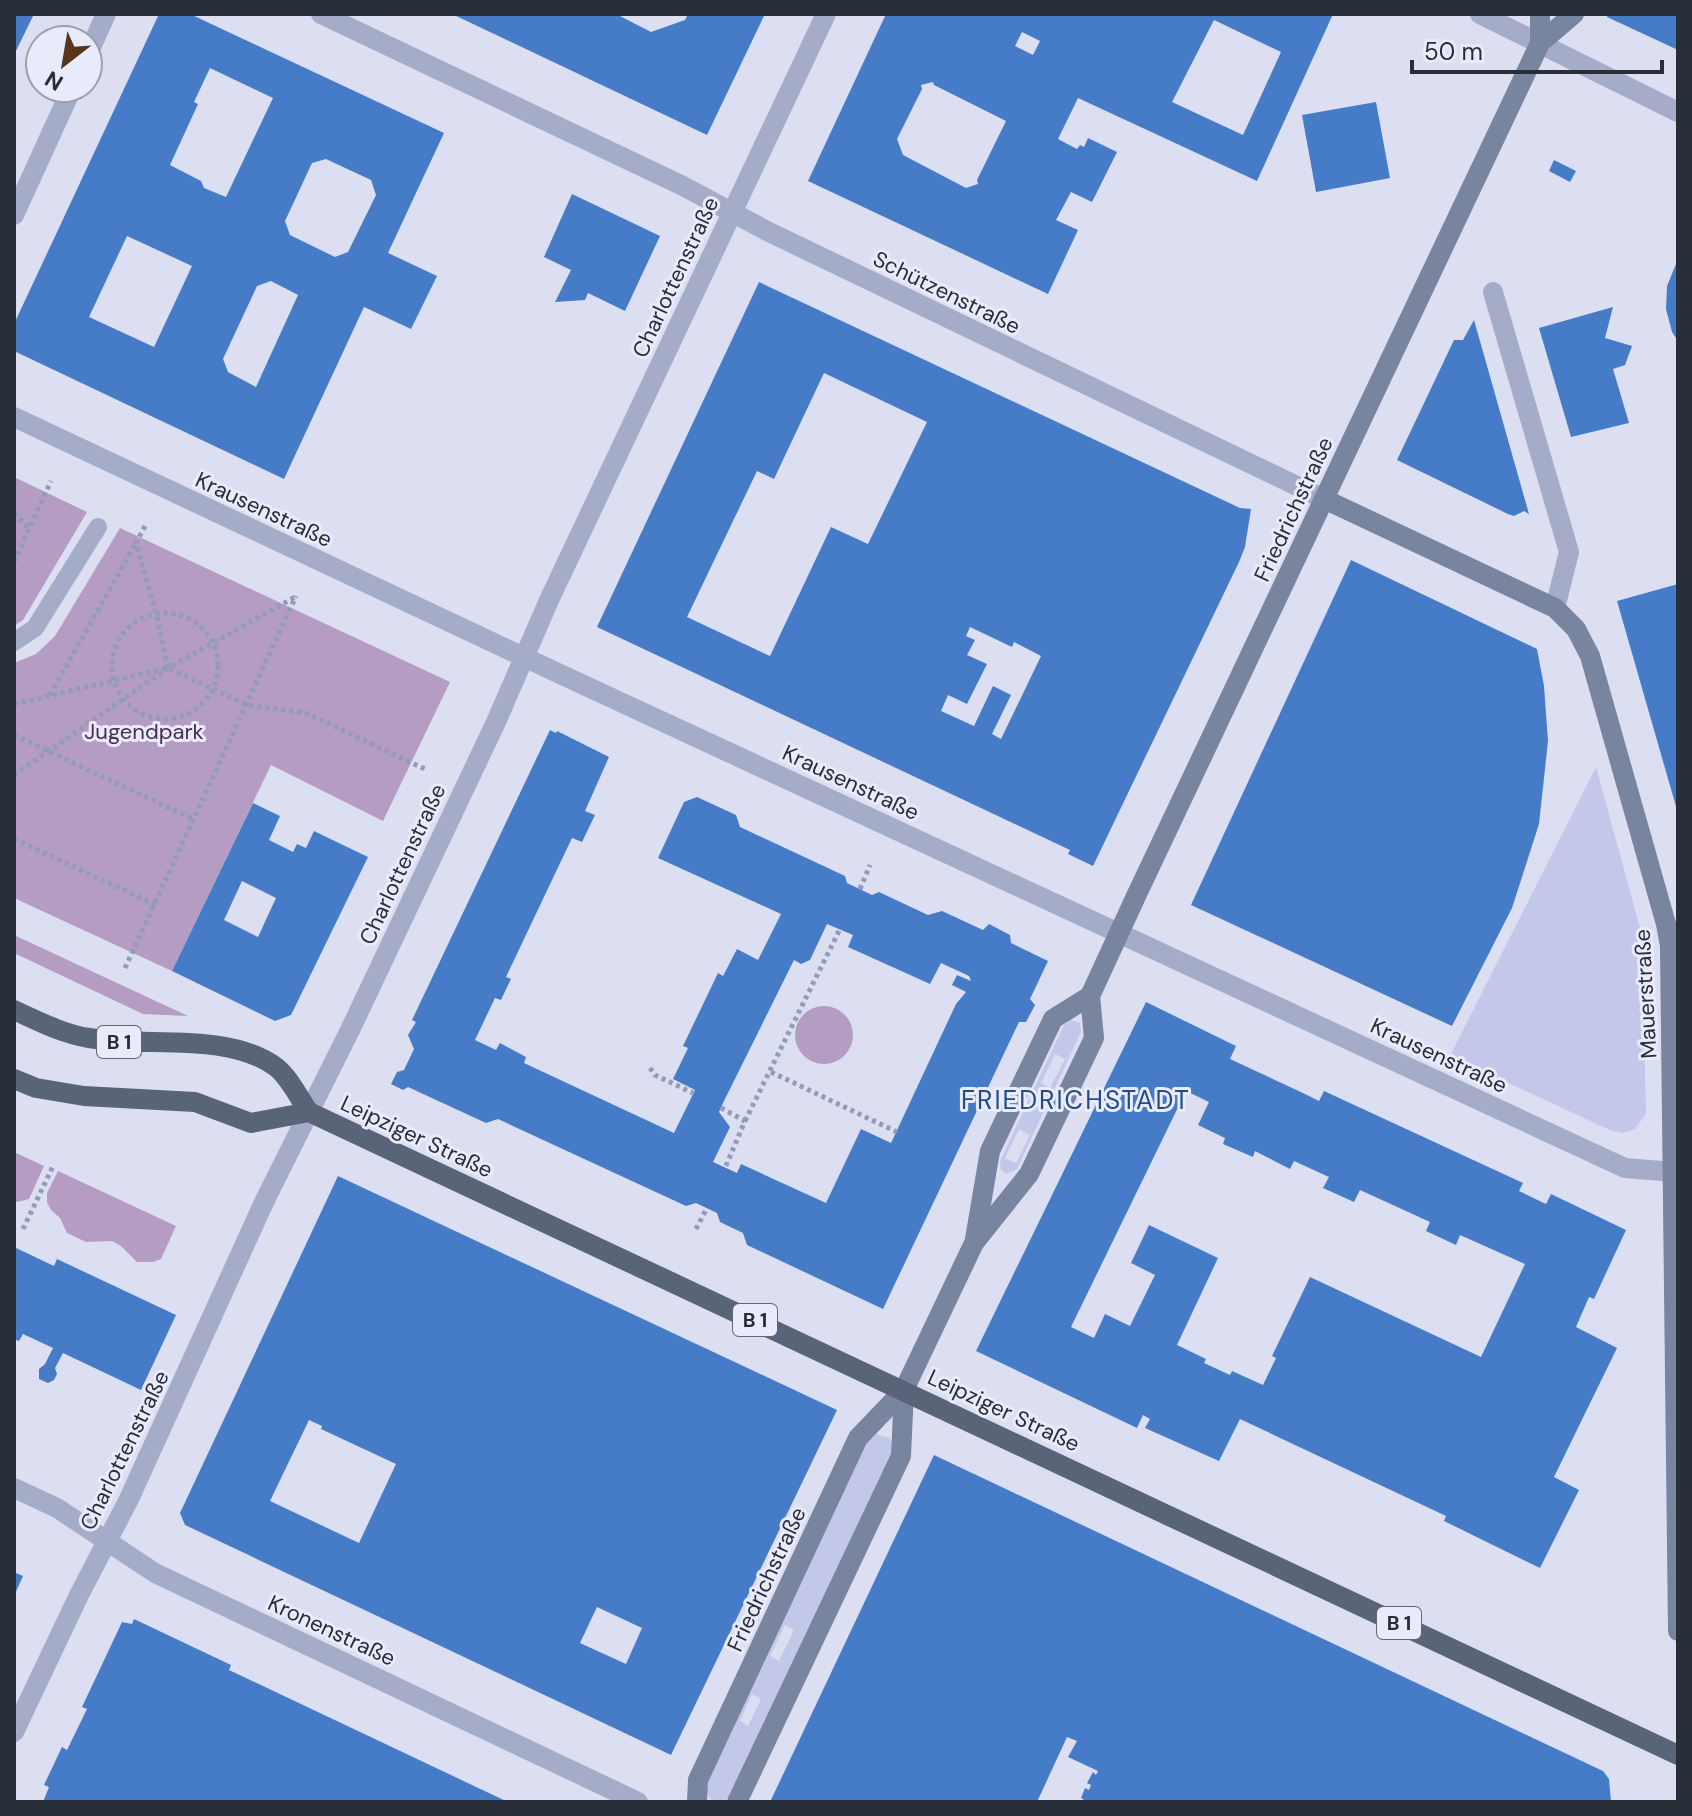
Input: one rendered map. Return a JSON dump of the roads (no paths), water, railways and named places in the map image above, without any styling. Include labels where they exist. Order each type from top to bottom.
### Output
[{"type":"main road","name":"Leipziger Straße","points":[[14,1010],[50,1027],[86,1038],[120,1042],[190,1042],[246,1053],[277,1068],[309,1112],[1678,1755]]},
{"type":"main road","name":"Leipziger Straße","points":[[14,1079],[36,1088],[84,1096],[195,1102],[251,1123],[309,1112]]},
{"type":"street","name":"Schützenstraße","points":[[321,14],[1555,608]]},
{"type":"street","name":"Charlottenstraße","points":[[14,1732],[214,1315],[265,1200],[826,14]]},
{"type":"street","points":[[1480,14],[1678,112]]},
{"type":"street","name":"Friedrichstraße","points":[[1540,14],[1540,43]]},
{"type":"street","name":"Friedrichstraße","points":[[697,1802],[698,1780],[858,1438],[904,1390],[974,1243],[1029,1174],[1094,1038],[1090,996],[1119,933],[1540,43],[1574,14]]},
{"type":"street","points":[[14,215],[65,104]]},
{"type":"street","points":[[1493,292],[1569,552],[1555,608]]},
{"type":"street","name":"Krausenstraße","points":[[14,417],[1625,1168],[1674,1172]]},
{"type":"street","name":"Mauerstraße","points":[[1555,608],[1576,629],[1590,656],[1666,924],[1671,975],[1678,1631]]},
{"type":"street","name":"Friedrichstraße","points":[[974,1243],[990,1151],[1053,1019],[1090,996]]},
{"type":"street","name":"Friedrichstraße","points":[[737,1802],[901,1456],[904,1390]]},
{"type":"street","name":"Kronenstraße","points":[[14,1488],[57,1508],[155,1573],[638,1802]]},
{"type":"lane","points":[[14,642],[35,628],[98,527]]},
{"type":"district","name":"FRIEDRICHSTADT","points":[[1076,1100]]},
{"type":"park label","name":"Jugendpark","points":[[144,731]]}]
